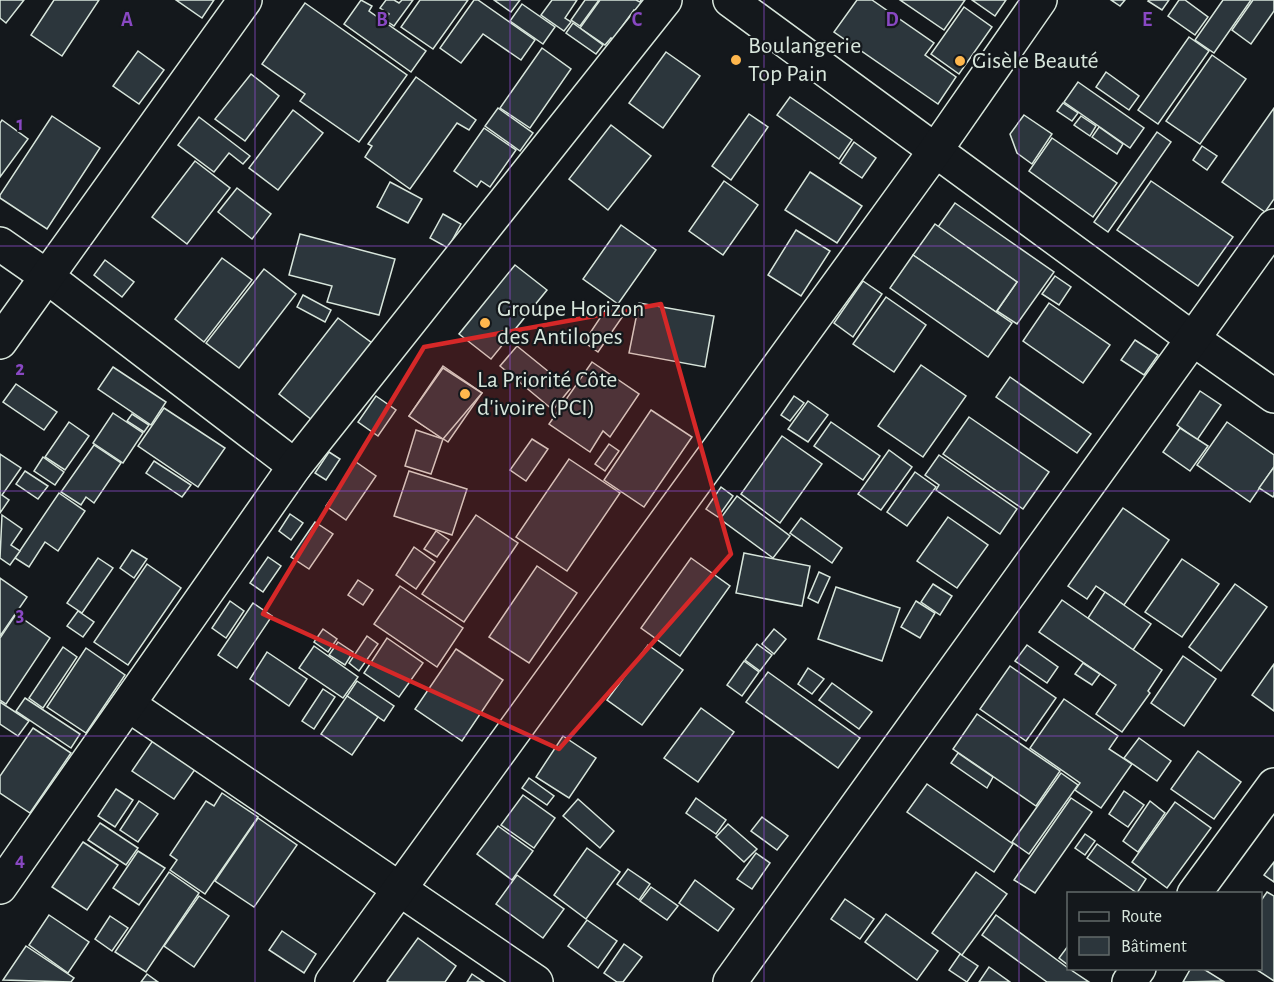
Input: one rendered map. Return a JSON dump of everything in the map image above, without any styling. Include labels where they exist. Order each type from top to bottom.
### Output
[{"type":"street","points":[[0,342],[245,0]]},
{"type":"street","points":[[0,887],[295,466],[665,0]]},
{"type":"street","points":[[730,0],[1274,396]]},
{"type":"street","points":[[332,982],[935,151],[1041,0]]},
{"type":"street","points":[[730,982],[1274,226]]},
{"type":"street","points":[[0,244],[46,276],[295,466]]},
{"type":"street","points":[[129,705],[536,982]]},
{"type":"street","points":[[1195,892],[1274,785]]},
{"type":"street","points":[[1129,982],[1138,970]]},
{"type":"highlighted area","points":[[661,304],[731,554],[559,749],[263,614],[424,347]]},
{"type":"building","points":[[0,0],[24,0],[6,23],[0,18]]},
{"type":"building","points":[[54,0],[99,0],[62,56],[31,35]]},
{"type":"building","points":[[176,0],[214,0],[202,18]]},
{"type":"building","points":[[361,0],[372,6],[369,11],[426,51],[411,72],[344,24]]},
{"type":"building","points":[[386,0],[399,3],[402,0],[413,0],[394,26],[385,20],[389,14],[380,8]]},
{"type":"building","points":[[420,0],[468,0],[433,49],[401,27]]},
{"type":"building","points":[[474,0],[478,0],[535,40],[521,60],[483,34],[461,63],[440,48]]},
{"type":"building","points":[[494,0],[520,0],[511,12]]},
{"type":"building","points":[[552,0],[577,0],[565,18],[571,22],[564,31],[541,15]]},
{"type":"building","points":[[585,0],[599,0],[580,26],[571,20]]},
{"type":"building","points":[[600,0],[640,2],[641,0],[653,0],[643,15],[634,10],[613,39],[611,38],[605,45],[580,28]]},
{"type":"building","points":[[857,0],[872,0],[934,43],[925,55],[956,77],[938,104],[834,32]]},
{"type":"building","points":[[900,0],[965,0],[944,30]]},
{"type":"building","points":[[972,0],[1006,0],[995,16]]},
{"type":"building","points":[[1111,0],[1125,0],[1120,6]]},
{"type":"building","points":[[1149,0],[1169,0],[1162,10]]},
{"type":"building","points":[[1179,0],[1185,0],[1208,17],[1195,35],[1168,16]]},
{"type":"building","points":[[1223,0],[1251,0],[1214,53],[1195,40]]},
{"type":"building","points":[[1253,0],[1274,0],[1274,11],[1251,44],[1232,30]]},
{"type":"building","points":[[305,3],[407,75],[359,142],[300,101],[305,94],[262,64]]},
{"type":"building","points":[[522,4],[555,27],[543,44],[510,21]]},
{"type":"building","points":[[964,7],[992,27],[959,74],[931,54]]},
{"type":"building","points":[[573,23],[603,45],[596,54],[566,33]]},
{"type":"building","points":[[1189,37],[1209,51],[1158,124],[1138,110]]},
{"type":"building","points":[[542,48],[571,69],[530,128],[500,108]]},
{"type":"building","points":[[138,51],[164,70],[139,104],[113,86]]},
{"type":"building","points":[[666,52],[700,76],[663,128],[629,103]]},
{"type":"building","points":[[1212,55],[1246,79],[1200,144],[1166,121]]},
{"type":"building","points":[[1106,72],[1139,96],[1129,110],[1096,87]]},
{"type":"building","points":[[251,74],[279,96],[245,141],[215,119]]},
{"type":"building","points":[[416,77],[476,120],[469,130],[457,123],[410,189],[365,157],[372,146],[368,144]]},
{"type":"building","points":[[1078,82],[1144,128],[1130,148],[1064,102]]},
{"type":"building","points":[[790,97],[852,140],[839,159],[777,115]]},
{"type":"building","points":[[1063,103],[1078,113],[1072,121],[1057,111]]},
{"type":"building","points":[[498,108],[533,133],[520,151],[485,126]]},
{"type":"building","points":[[1274,108],[1274,199],[1265,212],[1222,182]]},
{"type":"building","points":[[293,110],[323,133],[278,190],[249,168]]},
{"type":"building","points":[[749,114],[768,127],[731,180],[712,166]]},
{"type":"building","points":[[1024,115],[1052,134],[1032,164],[1017,153],[1010,134]]},
{"type":"building","points":[[52,116],[100,148],[47,229],[0,198],[0,195]]},
{"type":"building","points":[[1081,116],[1096,126],[1090,136],[1074,125]]},
{"type":"building","points":[[199,117],[250,156],[243,164],[229,153],[214,172],[178,145]]},
{"type":"building","points":[[2,120],[28,139],[0,177],[0,123]]},
{"type":"building","points":[[611,125],[651,156],[608,210],[569,179]]},
{"type":"building","points":[[1099,127],[1123,144],[1117,154],[1092,137]]},
{"type":"building","points":[[484,128],[516,150],[490,187],[481,181],[477,187],[454,171]]},
{"type":"building","points":[[1157,132],[1171,142],[1108,232],[1094,222]]},
{"type":"building","points":[[1052,138],[1117,183],[1093,217],[1029,171]]},
{"type":"building","points":[[854,142],[876,158],[862,178],[840,163]]},
{"type":"building","points":[[1202,146],[1217,156],[1207,170],[1193,160]]},
{"type":"building","points":[[195,161],[230,188],[187,244],[152,217]]},
{"type":"building","points":[[810,172],[862,206],[837,243],[785,210]]},
{"type":"building","points":[[724,181],[758,205],[723,255],[689,231]]},
{"type":"building","points":[[1151,181],[1233,237],[1198,286],[1117,230]]},
{"type":"building","points":[[390,182],[422,199],[408,223],[377,207]]},
{"type":"building","points":[[237,188],[271,214],[252,239],[218,212]]},
{"type":"building","points":[[955,203],[1054,272],[1017,324],[997,311],[1017,282],[938,227]]},
{"type":"building","points":[[443,214],[461,224],[448,248],[430,238]]},
{"type":"building","points":[[935,224],[1017,282],[996,312],[913,255]]},
{"type":"building","points":[[621,225],[656,250],[618,304],[583,279]]},
{"type":"building","points":[[796,230],[830,251],[801,296],[768,275]]},
{"type":"building","points":[[300,234],[395,259],[379,315],[327,302],[332,286],[289,275]]},
{"type":"building","points":[[913,255],[1012,323],[988,357],[890,288]]},
{"type":"building","points":[[222,258],[252,280],[204,342],[175,319]]},
{"type":"building","points":[[105,260],[134,282],[122,297],[94,275]]},
{"type":"building","points":[[515,265],[547,290],[491,359],[459,334]]},
{"type":"building","points":[[264,269],[296,294],[239,368],[206,343]]},
{"type":"building","points":[[1055,276],[1071,287],[1059,305],[1042,294]]},
{"type":"building","points":[[863,281],[882,294],[853,337],[834,323]]},
{"type":"building","points":[[303,295],[331,310],[325,322],[297,307]]},
{"type":"building","points":[[886,297],[926,325],[894,372],[853,344]]},
{"type":"building","points":[[610,303],[625,313],[598,352],[584,342]]},
{"type":"building","points":[[639,303],[714,316],[705,367],[629,353]]},
{"type":"building","points":[[1049,303],[1110,345],[1083,383],[1023,341]]},
{"type":"building","points":[[338,318],[372,343],[312,420],[279,394]]},
{"type":"building","points":[[1135,340],[1158,355],[1144,375],[1121,360]]},
{"type":"building","points":[[517,346],[570,389],[553,410],[500,366]]},
{"type":"building","points":[[592,362],[639,394],[610,437],[603,431],[590,452],[549,424]]},
{"type":"building","points":[[921,365],[966,396],[923,457],[878,426]]},
{"type":"building","points":[[443,366],[482,393],[448,442],[409,416]]},
{"type":"building","points":[[113,367],[166,402],[151,425],[98,389]]},
{"type":"building","points":[[443,368],[482,393],[443,439],[409,416]]},
{"type":"building","points":[[1010,377],[1091,434],[1077,453],[996,397]]},
{"type":"building","points":[[16,384],[57,412],[44,430],[3,402]]},
{"type":"building","points":[[1200,391],[1221,405],[1197,440],[1177,425]]},
{"type":"building","points":[[376,396],[396,410],[378,436],[358,422]]},
{"type":"building","points":[[794,396],[804,403],[790,421],[781,415]]},
{"type":"building","points":[[808,401],[828,415],[808,442],[788,429]]},
{"type":"building","points":[[164,408],[225,448],[198,487],[138,446]]},
{"type":"building","points":[[651,410],[692,437],[644,507],[604,480]]},
{"type":"building","points":[[113,413],[143,433],[123,463],[93,443]]},
{"type":"building","points":[[132,414],[149,425],[144,432],[127,421]]},
{"type":"building","points":[[969,417],[1049,472],[1023,509],[943,454]]},
{"type":"building","points":[[69,422],[89,436],[65,470],[45,457]]},
{"type":"building","points":[[831,422],[880,456],[863,480],[814,446]]},
{"type":"building","points":[[1227,422],[1274,455],[1274,467],[1250,502],[1197,465]]},
{"type":"building","points":[[1180,428],[1208,446],[1190,471],[1163,452]]},
{"type":"building","points":[[416,430],[443,439],[431,474],[405,466]]},
{"type":"building","points":[[782,436],[822,464],[780,523],[741,494]]},
{"type":"building","points":[[532,439],[548,449],[526,481],[510,470]]},
{"type":"building","points":[[609,444],[619,451],[605,471],[595,464]]},
{"type":"building","points":[[94,445],[121,463],[94,503],[86,497],[81,505],[61,492]]},
{"type":"building","points":[[889,450],[912,467],[881,510],[858,494]]},
{"type":"building","points":[[329,452],[340,459],[326,480],[315,473]]},
{"type":"building","points":[[0,454],[21,468],[2,495],[9,500],[0,513]]},
{"type":"building","points":[[939,455],[1017,509],[1000,534],[936,490],[939,485],[925,475]]},
{"type":"building","points":[[43,457],[64,472],[55,485],[34,471]]},
{"type":"building","points":[[569,459],[620,493],[567,571],[516,537]]},
{"type":"building","points":[[154,461],[191,485],[182,497],[146,473]]},
{"type":"building","points":[[356,462],[376,476],[346,520],[326,506]]},
{"type":"building","points":[[1274,467],[1274,495],[1273,497],[1259,488]]},
{"type":"building","points":[[25,471],[48,486],[38,499],[16,484]]},
{"type":"building","points":[[409,471],[467,489],[452,535],[394,516]]},
{"type":"building","points":[[915,472],[936,487],[907,526],[887,512]]},
{"type":"building","points":[[721,487],[733,496],[718,517],[706,509]]},
{"type":"building","points":[[59,493],[85,511],[58,551],[45,542],[29,567],[15,558]]},
{"type":"building","points":[[737,496],[790,536],[773,558],[720,519]]},
{"type":"building","points":[[1123,508],[1169,540],[1124,605],[1096,586],[1087,599],[1068,586]]},
{"type":"building","points":[[290,514],[303,523],[291,540],[279,531]]},
{"type":"building","points":[[2,515],[22,529],[11,545],[20,551],[10,565],[0,558]]},
{"type":"building","points":[[476,515],[518,543],[464,622],[422,594]]},
{"type":"building","points":[[948,517],[988,545],[957,588],[917,561]]},
{"type":"building","points":[[801,518],[842,548],[832,563],[790,533]]},
{"type":"building","points":[[315,522],[333,534],[309,569],[291,557]]},
{"type":"building","points":[[436,531],[449,540],[437,557],[424,549]]},
{"type":"building","points":[[414,547],[435,562],[416,589],[396,575]]},
{"type":"building","points":[[132,550],[147,559],[134,578],[120,568]]},
{"type":"building","points":[[744,553],[810,566],[802,606],[736,593]]},
{"type":"building","points":[[268,557],[281,566],[263,592],[250,583]]},
{"type":"building","points":[[98,558],[113,568],[82,613],[67,603]]},
{"type":"building","points":[[691,558],[730,586],[680,656],[641,628]]},
{"type":"building","points":[[1182,559],[1219,584],[1182,637],[1145,612]]},
{"type":"building","points":[[147,564],[181,588],[128,665],[94,642]]},
{"type":"building","points":[[537,566],[577,593],[529,663],[489,637]]},
{"type":"building","points":[[819,572],[830,577],[818,603],[808,598]]},
{"type":"building","points":[[0,578],[27,597],[0,636]]},
{"type":"building","points":[[358,580],[373,590],[363,605],[348,595]]},
{"type":"building","points":[[933,584],[952,596],[940,615],[921,602]]},
{"type":"building","points":[[1235,584],[1267,607],[1221,671],[1189,647]]},
{"type":"building","points":[[400,586],[463,628],[437,667],[374,624]]},
{"type":"building","points":[[836,587],[900,608],[882,661],[818,639]]},
{"type":"building","points":[[1105,592],[1151,624],[1133,650],[1088,618]]},
{"type":"building","points":[[1062,600],[1162,670],[1148,691],[1150,693],[1122,732],[1096,714],[1116,685],[1039,632]]},
{"type":"building","points":[[230,601],[244,611],[226,638],[212,628]]},
{"type":"building","points":[[916,601],[935,613],[920,638],[901,627]]},
{"type":"building","points":[[253,603],[272,616],[237,668],[218,655]]},
{"type":"building","points":[[78,611],[94,622],[83,637],[67,626]]},
{"type":"building","points":[[16,614],[50,638],[6,704],[0,700],[0,638]]},
{"type":"building","points":[[323,629],[337,639],[328,652],[314,642]]},
{"type":"building","points":[[774,629],[786,639],[774,654],[762,644]]},
{"type":"building","points":[[367,636],[378,644],[359,671],[349,663]]},
{"type":"building","points":[[387,638],[423,663],[399,697],[364,673]]},
{"type":"building","points":[[338,642],[353,652],[345,665],[329,655]]},
{"type":"building","points":[[757,644],[772,655],[760,671],[745,660]]},
{"type":"building","points":[[648,645],[683,670],[642,725],[607,700]]},
{"type":"building","points":[[1027,645],[1058,667],[1047,683],[1015,661]]},
{"type":"building","points":[[314,646],[358,677],[343,698],[299,668]]},
{"type":"building","points":[[63,647],[77,657],[43,708],[29,698]]},
{"type":"building","points":[[86,648],[125,675],[86,733],[47,707]]},
{"type":"building","points":[[456,649],[503,680],[462,741],[415,709]]},
{"type":"building","points":[[267,652],[307,679],[289,706],[250,679]]},
{"type":"building","points":[[1183,656],[1216,679],[1184,726],[1151,703]]},
{"type":"building","points":[[744,661],[759,672],[742,696],[727,685]]},
{"type":"building","points":[[1083,663],[1100,674],[1092,685],[1075,674]]},
{"type":"building","points":[[1274,664],[1274,711],[1252,695]]},
{"type":"building","points":[[1010,666],[1056,698],[1026,741],[980,709]]},
{"type":"building","points":[[808,668],[824,679],[812,694],[798,684]]},
{"type":"building","points":[[768,672],[860,738],[838,768],[746,702]]},
{"type":"building","points":[[357,681],[394,706],[384,721],[347,696]]},
{"type":"building","points":[[832,683],[872,712],[859,729],[819,700]]},
{"type":"building","points":[[323,689],[335,697],[314,729],[302,721]]},
{"type":"building","points":[[347,696],[378,717],[352,755],[321,734]]},
{"type":"building","points":[[25,698],[80,734],[71,748],[16,711]]},
{"type":"building","points":[[1064,699],[1118,736],[1109,749],[1132,764],[1101,808],[1075,790],[1080,783],[1030,748]]},
{"type":"building","points":[[0,702],[29,721],[18,736],[0,724]]},
{"type":"building","points":[[701,708],[734,732],[698,782],[664,758]]},
{"type":"building","points":[[977,714],[1060,771],[1036,806],[953,749]]},
{"type":"building","points":[[33,728],[71,753],[30,813],[0,793],[0,776]]},
{"type":"building","points":[[563,736],[596,758],[569,798],[536,777]]},
{"type":"building","points":[[1139,738],[1171,761],[1157,781],[1124,758]]},
{"type":"building","points":[[154,739],[196,768],[174,799],[132,771]]},
{"type":"building","points":[[1198,751],[1241,782],[1214,819],[1171,789]]},
{"type":"building","points":[[958,753],[993,777],[987,788],[951,763]]},
{"type":"building","points":[[1061,773],[1078,785],[1029,854],[1012,842]]},
{"type":"building","points":[[529,778],[554,796],[547,805],[522,788]]},
{"type":"building","points":[[927,784],[1013,844],[994,872],[907,812]]},
{"type":"building","points":[[116,789],[133,800],[115,827],[98,816]]},
{"type":"building","points":[[1124,791],[1144,805],[1128,827],[1109,814]]},
{"type":"building","points":[[222,793],[258,817],[205,894],[170,870],[177,860],[170,855],[206,801],[214,806]]},
{"type":"building","points":[[523,795],[555,818],[534,848],[501,825]]},
{"type":"building","points":[[696,798],[726,820],[716,834],[686,813]]},
{"type":"building","points":[[1071,798],[1092,812],[1035,893],[1014,880]]},
{"type":"building","points":[[578,799],[614,831],[600,848],[563,816]]},
{"type":"building","points":[[139,801],[158,814],[138,842],[120,830]]},
{"type":"building","points":[[1150,801],[1165,813],[1138,852],[1123,841]]},
{"type":"building","points":[[1175,802],[1211,828],[1167,888],[1132,862]]},
{"type":"building","points":[[762,817],[788,836],[777,850],[751,831]]},
{"type":"building","points":[[258,818],[297,845],[254,907],[215,881]]},
{"type":"building","points":[[100,823],[138,848],[126,865],[88,840]]},
{"type":"building","points":[[728,824],[757,849],[744,862],[716,837]]},
{"type":"building","points":[[498,826],[533,851],[512,880],[477,854]]},
{"type":"building","points":[[1085,834],[1095,841],[1085,855],[1075,848]]},
{"type":"building","points":[[83,842],[118,865],[87,910],[52,887]]},
{"type":"building","points":[[1097,844],[1146,879],[1136,892],[1087,858]]},
{"type":"building","points":[[587,848],[620,872],[586,919],[554,895]]},
{"type":"building","points":[[138,851],[165,868],[139,905],[113,888]]},
{"type":"building","points":[[756,853],[770,863],[752,889],[737,879]]},
{"type":"building","points":[[1274,862],[1274,882],[1264,875]]},
{"type":"building","points":[[628,869],[650,884],[639,900],[617,884]]},
{"type":"building","points":[[169,872],[199,893],[146,972],[115,952]]},
{"type":"building","points":[[976,872],[1007,894],[962,955],[932,933]]},
{"type":"building","points":[[517,875],[564,909],[543,938],[496,904]]},
{"type":"building","points":[[695,880],[734,909],[718,931],[679,903]]},
{"type":"building","points":[[651,887],[678,906],[667,920],[640,901]]},
{"type":"building","points":[[1267,892],[1274,896],[1274,981],[1257,970],[1262,970],[1262,899]]},
{"type":"building","points":[[199,896],[229,916],[194,967],[164,946]]},
{"type":"building","points":[[845,899],[874,919],[860,939],[831,919]]},
{"type":"building","points":[[886,914],[938,951],[917,980],[865,942]]},
{"type":"building","points":[[49,915],[89,942],[68,973],[29,945]]},
{"type":"building","points":[[996,915],[1067,967],[1067,970],[1071,970],[1089,982],[1047,982],[982,935]]},
{"type":"building","points":[[110,916],[128,928],[112,951],[95,939]]},
{"type":"building","points":[[587,920],[617,941],[598,968],[568,946]]},
{"type":"building","points":[[282,931],[316,954],[304,973],[269,950]]},
{"type":"building","points":[[418,938],[456,966],[445,982],[387,981]]},
{"type":"building","points":[[624,944],[642,957],[623,982],[617,982],[604,973]]},
{"type":"building","points":[[26,946],[74,978],[71,982],[3,980]]},
{"type":"building","points":[[1067,947],[1067,964],[1059,958]]},
{"type":"building","points":[[960,954],[978,966],[967,982],[949,970]]},
{"type":"building","points":[[989,967],[1010,982],[979,982]]},
{"type":"building","points":[[1190,970],[1205,970],[1223,981],[1183,982]]},
{"type":"building","points":[[147,974],[158,982],[141,982]]},
{"type":"building","points":[[472,974],[484,982],[467,982]]},
{"type":"place","name":"Boulangerie Top Pain","points":[[736,60]]},
{"type":"place","name":"Gisèle Beauté","points":[[960,61]]},
{"type":"place","name":"Groupe Horizon des Antilopes","points":[[485,323]]},
{"type":"place","name":"La Priorité Côte d'ivoire (PCI)","points":[[465,394]]}]
